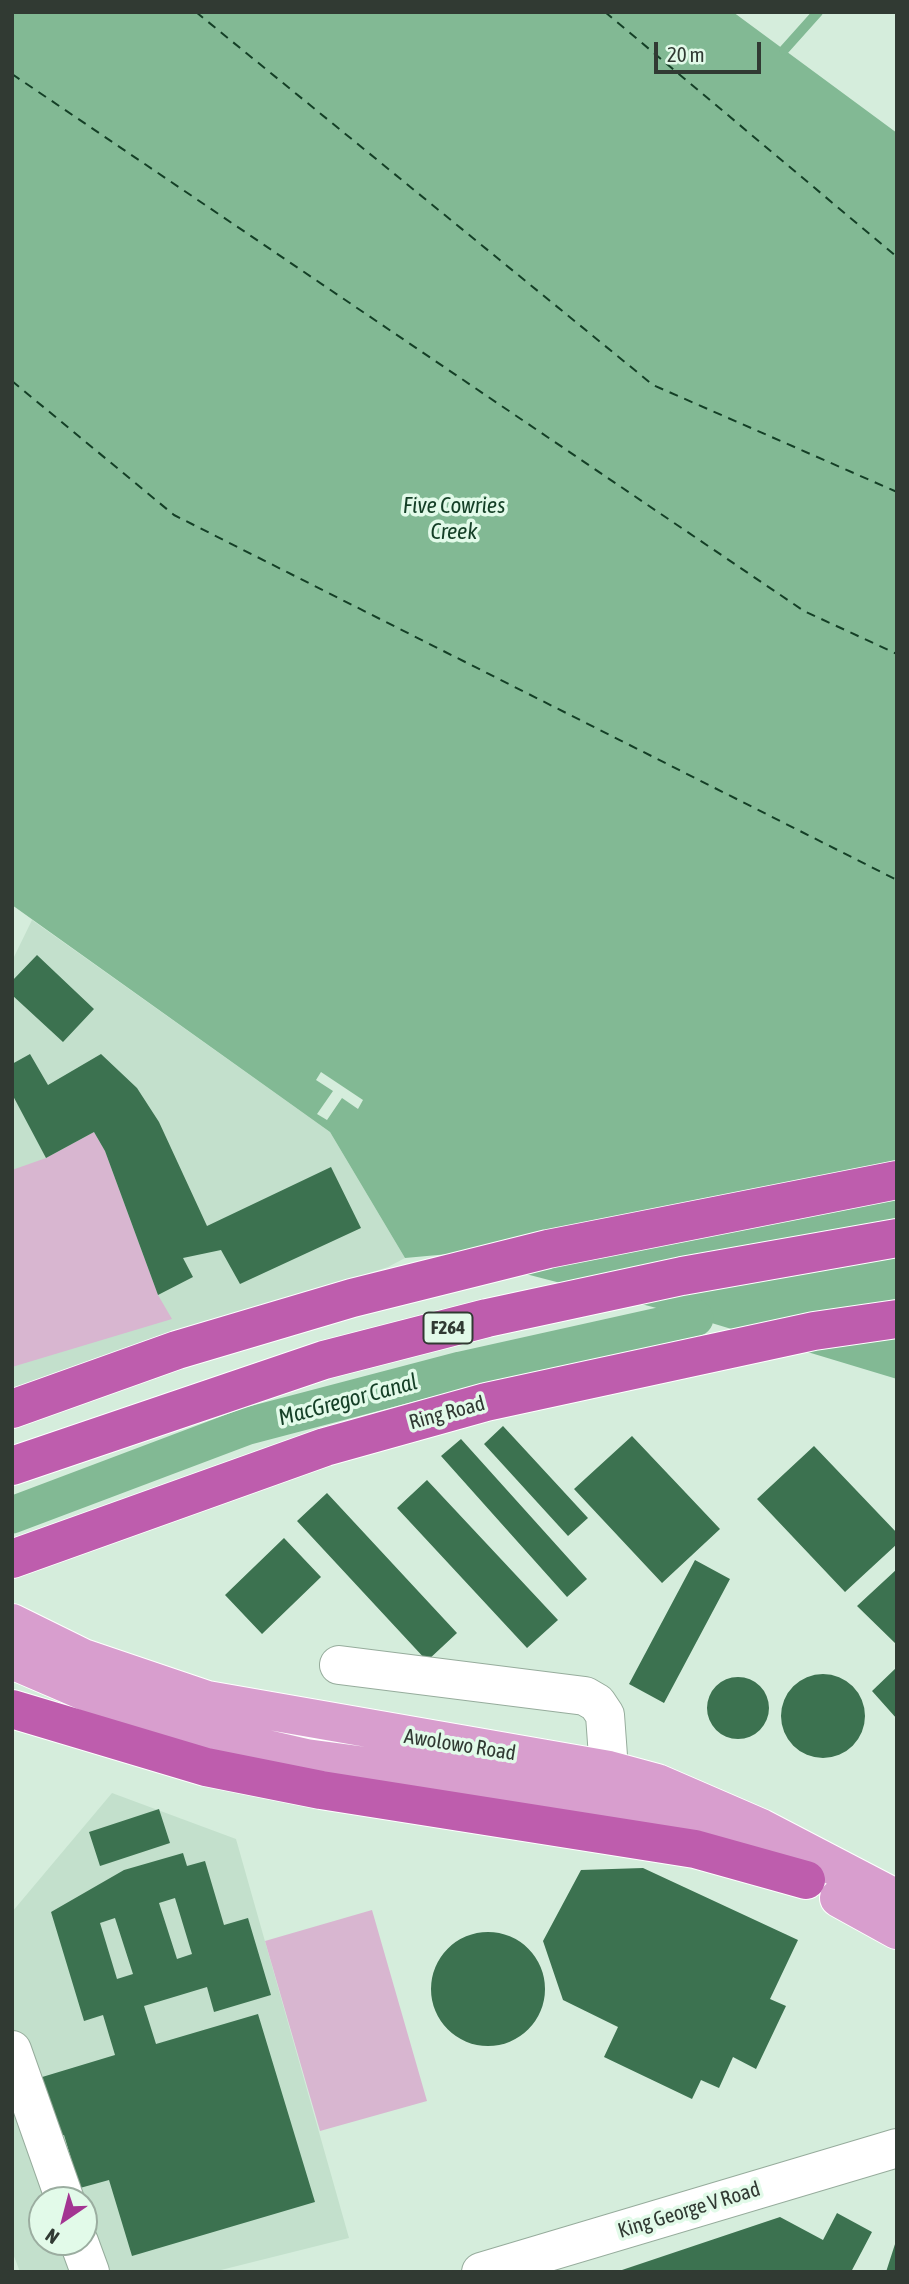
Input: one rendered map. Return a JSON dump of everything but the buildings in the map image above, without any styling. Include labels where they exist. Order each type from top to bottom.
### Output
[{"type":"highway","points":[[12,1409],[177,1350],[352,1298],[548,1249],[897,1180]]},
{"type":"highway","name":"F264","points":[[12,1466],[324,1360],[487,1318],[682,1276],[897,1238]]},
{"type":"highway","name":"Ring Road","points":[[12,1559],[325,1447],[486,1402],[814,1331],[897,1319]]},
{"type":"highway","points":[[12,1709],[206,1767],[321,1790],[695,1849],[806,1880]]},
{"type":"main road","name":"Awolowo Road","points":[[12,1623],[83,1658],[207,1700],[609,1770],[657,1783],[761,1828],[897,1899]]},
{"type":"main road","name":"Awolowo Road","points":[[12,1660],[125,1709],[232,1741],[306,1758],[440,1776],[603,1805],[705,1833],[806,1880],[897,1930]]},
{"type":"street","points":[[339,1665],[585,1696],[597,1703],[605,1716],[609,1770]]},
{"type":"street","points":[[12,2050],[60,2186]]},
{"type":"street","name":"King George V Road","points":[[481,2272],[897,2148]]},
{"type":"shaded area","points":[[32,920],[330,1132],[405,1258],[388,1267],[12,1389],[12,961]]},
{"type":"shaded area","points":[[94,1132],[105,1151],[158,1295],[172,1319],[12,1367],[12,1170],[46,1158]]},
{"type":"shaded area","points":[[112,1793],[236,1839],[349,2238],[213,2272],[20,2272],[12,2251],[12,1912]]},
{"type":"shaded area","points":[[372,1910],[427,2101],[320,2131],[265,1941]]},
{"type":"water","name":"Five Cowries Creek","points":[[12,12],[733,12],[897,133],[897,1379],[695,1318],[449,1254],[405,1258],[330,1132],[12,905]]},
{"type":"pier","points":[[321,1072],[363,1100],[358,1109],[342,1098],[327,1120],[317,1114],[333,1091],[316,1080]]},
{"type":"waterway","points":[[784,50],[818,12]]},
{"type":"waterway","name":"MacGregor Canal","points":[[12,1515],[248,1426],[461,1370],[695,1318]]},
{"type":"ferry route","points":[[196,12],[653,385],[897,492]]},
{"type":"ferry route","points":[[605,12],[897,257]]},
{"type":"ferry route","points":[[12,74],[804,611],[897,654]]},
{"type":"ferry route","points":[[12,381],[174,515],[897,880]]}]
